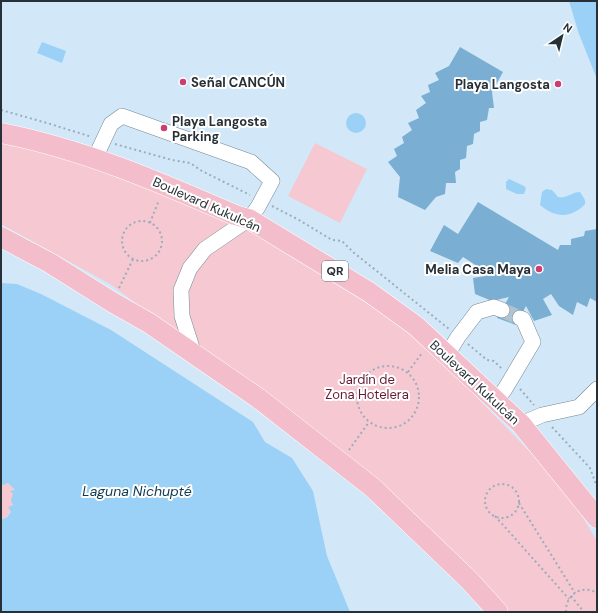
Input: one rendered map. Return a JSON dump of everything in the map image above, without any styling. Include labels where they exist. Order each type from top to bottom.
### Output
[{"type":"main road","name":"Boulevard Kukulcán","points":[[1,133],[95,158],[165,185],[235,215],[249,219],[369,292],[416,326],[521,424],[597,518]]},
{"type":"main road","points":[[1,237],[50,263],[112,302],[149,323],[258,398],[372,487],[469,580],[498,612]]},
{"type":"street","points":[[95,158],[111,124],[122,116],[250,162],[272,181],[258,207],[249,219],[205,249],[190,268],[181,290],[182,316],[194,354]]},
{"type":"street","points":[[447,354],[477,312],[494,307],[502,310]]},
{"type":"street","points":[[496,400],[505,389],[533,342],[523,319],[520,318]]},
{"type":"street","points":[[521,424],[542,415],[580,407],[597,389]]},
{"type":"street","points":[[597,393],[597,408]]},
{"type":"path","points":[[150,223],[165,185]]},
{"type":"path","points":[[143,221],[157,227],[161,234],[162,242],[156,256],[149,260],[141,261],[133,259],[127,254],[123,247],[122,240],[124,232],[128,226],[135,222],[143,221]]},
{"type":"path","points":[[112,302],[133,259]]},
{"type":"path","points":[[408,372],[432,340]]},
{"type":"path","points":[[384,366],[397,367],[408,372],[416,382],[419,393],[418,405],[413,416],[404,424],[392,428],[380,427],[369,422],[361,412],[357,401],[358,388],[363,377],[372,369],[384,366]]},
{"type":"path","points":[[340,461],[369,422]]},
{"type":"path","points":[[519,503],[518,508],[511,516],[500,518],[490,513],[486,503],[488,492],[498,485],[508,486],[517,492],[519,503],[575,593]]},
{"type":"path","points":[[495,516],[569,599]]},
{"type":"path","points":[[566,612],[567,602],[577,591],[585,589],[597,593]]},
{"type":"path","points":[[571,596],[584,612]]},
{"type":"green space","name":"Jardín de Zona Hotelera","points":[[1,140],[91,166],[244,228],[412,331],[565,488],[597,541],[597,612],[505,612],[322,441],[110,284],[1,224]]},
{"type":"green space","points":[[315,143],[367,169],[340,223],[288,196]]},
{"type":"green space","points":[[8,483],[15,490],[12,507],[9,514],[1,520],[1,484],[4,485]]},
{"type":"water","points":[[569,1],[597,1],[597,79],[579,34]]},
{"type":"water","points":[[42,42],[66,51],[62,63],[37,53]]},
{"type":"water","points":[[356,113],[363,116],[366,123],[363,130],[356,133],[349,130],[346,123],[349,116]]},
{"type":"water","points":[[509,179],[526,188],[524,194],[517,194],[506,189],[506,182]]},
{"type":"water","points":[[546,189],[552,190],[558,197],[580,192],[585,200],[585,204],[580,209],[569,214],[563,215],[551,212],[540,205],[542,192]]},
{"type":"water","name":"Laguna Nichupté","points":[[1,283],[17,284],[41,294],[111,330],[253,422],[265,442],[292,458],[313,491],[327,556],[350,612],[1,612],[1,520],[7,517],[11,512],[8,507],[13,505],[11,501],[13,494],[10,491],[15,490],[8,483],[4,485],[1,484]]},
{"type":"building","points":[[460,47],[503,72],[492,92],[494,108],[489,108],[487,120],[480,122],[480,131],[474,134],[473,144],[467,146],[466,158],[460,160],[460,169],[455,172],[456,183],[446,183],[445,194],[436,197],[425,210],[398,197],[400,177],[388,162],[397,156],[394,149],[404,143],[402,137],[412,130],[408,123],[419,118],[416,110],[426,103],[421,96],[430,92],[428,85],[439,80],[435,73],[449,66]]},
{"type":"building","name":"Melia Casa Maya","points":[[478,202],[558,250],[560,245],[571,245],[571,239],[584,236],[585,231],[597,229],[597,302],[590,298],[587,307],[577,302],[573,315],[559,306],[551,294],[543,299],[552,315],[534,321],[526,306],[516,325],[497,318],[509,297],[492,301],[475,294],[473,278],[491,275],[463,257],[458,263],[430,251],[444,225],[458,234]]},
{"type":"tunnel","points":[[502,310],[520,318]]},
{"type":"place","name":"Señal CANCÚN","points":[[183,82]]},
{"type":"place","name":"Playa Langosta","points":[[558,84]]},
{"type":"place","name":"Playa Langosta Parking","points":[[164,128]]},
{"type":"place","name":"Melia Casa Maya","points":[[539,269]]}]
